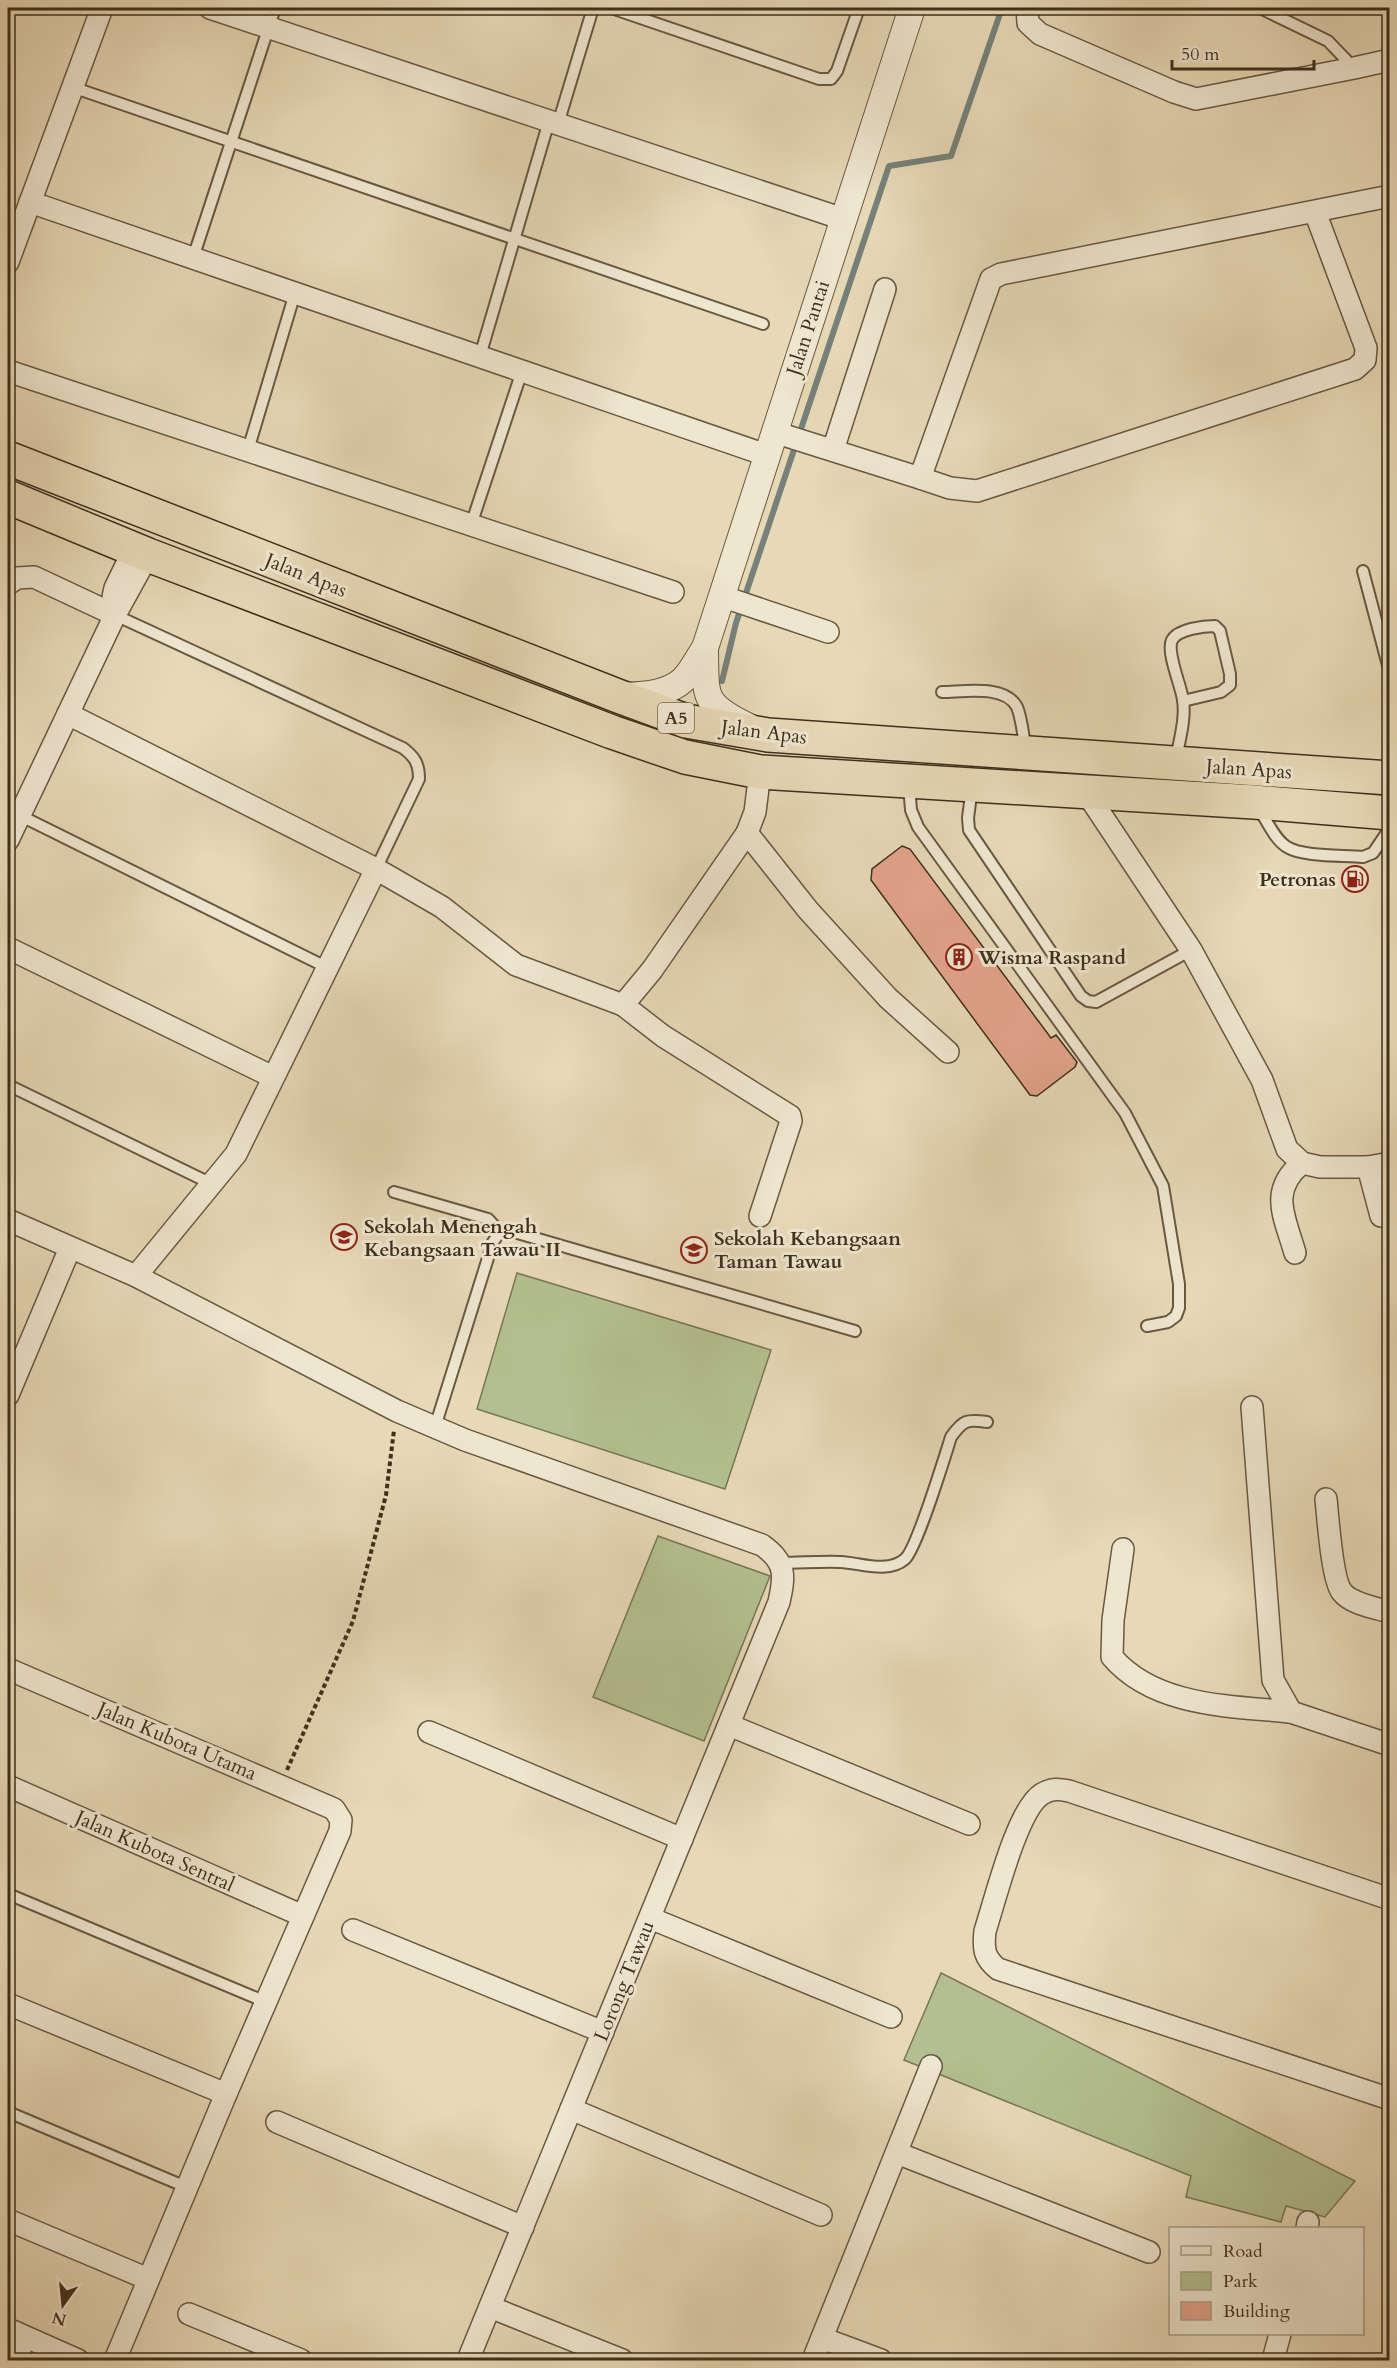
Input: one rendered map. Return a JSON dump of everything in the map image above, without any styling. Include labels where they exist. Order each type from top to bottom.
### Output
[{"type":"highway","name":"Jalan Apas","points":[[8,458],[686,722],[768,735],[1389,778]]},
{"type":"highway","name":"Jalan Apas","points":[[8,497],[141,552],[622,736],[685,757],[760,772],[1254,802],[1389,813]]},
{"type":"highway","points":[[161,518],[156,531],[157,537],[167,545],[229,572],[309,615]]},
{"type":"highway","points":[[8,524],[34,519],[67,521]]},
{"type":"street","points":[[8,262],[102,8]]},
{"type":"street","points":[[210,8],[272,17],[554,122],[843,219]]},
{"type":"street","name":"Jalan Pantai","points":[[705,648],[728,598],[843,219],[912,8]]},
{"type":"street","points":[[1027,8],[1028,23],[1040,34],[1174,92],[1196,99],[1354,69],[1389,60]]},
{"type":"street","points":[[920,478],[991,279],[1013,272],[1389,196]]},
{"type":"street","points":[[30,202],[522,371],[776,440],[824,447],[950,488],[977,491],[1355,369],[1365,360],[1366,348],[1315,212]]},
{"type":"street","points":[[824,447],[885,289]]},
{"type":"street","points":[[8,370],[673,592]]},
{"type":"street","points":[[8,840],[115,615],[141,552]]},
{"type":"street","points":[[8,584],[17,578],[34,577],[115,615]]},
{"type":"street","points":[[728,598],[828,632]]},
{"type":"street","points":[[618,696],[647,695],[670,689],[683,680],[705,648]]},
{"type":"street","points":[[705,648],[706,692],[715,707],[729,718],[768,735]]},
{"type":"street","points":[[68,714],[376,869],[442,907],[516,965],[622,1005],[663,1036],[790,1116],[791,1121],[760,1216]]},
{"type":"street","points":[[622,1005],[652,970],[747,833],[755,812],[760,772]]},
{"type":"street","points":[[1086,792],[1191,950],[1262,1080],[1287,1149],[1302,1163],[1320,1167],[1368,1167],[1389,1163]]},
{"type":"street","points":[[747,833],[808,910],[888,998],[948,1052]]},
{"type":"street","points":[[136,1276],[236,1154],[376,869]]},
{"type":"street","points":[[8,948],[273,1077]]},
{"type":"street","points":[[1295,1253],[1280,1198],[1284,1183],[1292,1171],[1302,1163]]},
{"type":"street","points":[[1368,1167],[1381,1216]]},
{"type":"street","points":[[8,1220],[136,1276],[397,1411],[465,1440],[762,1545],[774,1553],[781,1563]]},
{"type":"street","points":[[9,1385],[70,1248]]},
{"type":"street","points":[[1252,1407],[1273,1680],[1291,1712]]},
{"type":"street","points":[[1326,1499],[1336,1579],[1342,1593],[1355,1601],[1389,1612]]},
{"type":"street","points":[[1123,1549],[1113,1620],[1113,1657],[1125,1671],[1147,1684],[1180,1698],[1219,1705],[1291,1712],[1389,1745]]},
{"type":"street","name":"Lorong Tawau","points":[[468,2361],[779,1602],[783,1586],[781,1563]]},
{"type":"street","name":"Jalan Kubota Utama","points":[[8,1670],[334,1809],[341,1820],[340,1831],[303,1916]]},
{"type":"street","points":[[729,1725],[969,1824]]},
{"type":"street","points":[[429,1732],[682,1839]]},
{"type":"street","name":"Jalan Kubota Sentral","points":[[8,1786],[303,1916]]},
{"type":"street","points":[[1389,1899],[1069,1791],[1054,1788],[1041,1794],[1026,1812],[985,1931],[983,1944],[985,1954],[998,1969],[1389,2100]]},
{"type":"street","points":[[115,2361],[186,2187],[303,1916]]},
{"type":"street","points":[[650,1918],[891,2017]]},
{"type":"street","points":[[353,1930],[603,2032]]},
{"type":"street","points":[[8,2004],[226,2094]]},
{"type":"street","points":[[813,2361],[931,2066]]},
{"type":"street","points":[[571,2109],[821,2215]]},
{"type":"street","points":[[277,2122],[523,2227]]},
{"type":"street","points":[[897,2153],[1149,2252]]},
{"type":"street","points":[[8,2220],[148,2279]]},
{"type":"street","points":[[490,2307],[622,2361]]},
{"type":"street","points":[[189,2314],[301,2361]]},
{"type":"street","points":[[12,2331],[21,2361]]},
{"type":"street","points":[[12,2331],[78,2361]]},
{"type":"street","points":[[1273,2361],[1280,2335]]},
{"type":"street","points":[[822,2338],[881,2361]]},
{"type":"lane","points":[[480,356],[515,239],[593,8]]},
{"type":"lane","points":[[611,8],[819,79],[831,79],[837,71],[858,8]]},
{"type":"lane","points":[[1261,8],[1328,41],[1354,69]]},
{"type":"lane","points":[[193,258],[272,17]]},
{"type":"lane","points":[[72,87],[763,324]]},
{"type":"lane","points":[[248,450],[295,293]]},
{"type":"lane","points":[[471,525],[522,371]]},
{"type":"lane","points":[[1363,571],[1389,673]]},
{"type":"lane","points":[[115,615],[403,748],[414,757],[419,768],[419,779],[376,869]]},
{"type":"lane","points":[[1175,764],[1182,726],[1183,701],[1171,642],[1176,635],[1206,626],[1215,626],[1220,631],[1230,674],[1230,685],[1221,692],[1183,701]]},
{"type":"lane","points":[[942,692],[994,692],[1007,697],[1017,707],[1027,753]]},
{"type":"lane","points":[[909,781],[911,810],[918,827],[1125,1113],[1163,1186],[1179,1284],[1179,1308],[1176,1316],[1168,1322],[1147,1326]]},
{"type":"lane","points":[[973,784],[968,818],[969,830],[1081,996],[1096,1002],[1191,950]]},
{"type":"lane","points":[[1254,802],[1278,838],[1286,847],[1298,852],[1363,856],[1373,853],[1389,828]]},
{"type":"lane","points":[[19,815],[328,968]]},
{"type":"lane","points":[[8,1085],[212,1184]]},
{"type":"lane","points":[[394,1192],[488,1219],[500,1232],[514,1232],[855,1331]]},
{"type":"lane","points":[[435,1427],[493,1242],[500,1232]]},
{"type":"lane","points":[[781,1563],[843,1562],[867,1567],[888,1566],[904,1559],[914,1543],[951,1437],[959,1426],[970,1420],[987,1422]]},
{"type":"lane","points":[[8,1894],[266,2002]]},
{"type":"lane","points":[[8,2112],[186,2187]]},
{"type":"path","points":[[281,1785],[353,1621],[386,1496],[397,1411]]},
{"type":"green space","points":[[517,1273],[771,1350],[725,1489],[477,1409]]},
{"type":"green space","points":[[658,1536],[770,1576],[704,1741],[593,1697]]},
{"type":"green space","points":[[941,1973],[1355,2181],[1325,2217],[1286,2206],[1281,2222],[1186,2197],[1191,2176],[904,2060]]},
{"type":"building","name":"Wisma Raspand","points":[[902,846],[910,849],[1051,1038],[1056,1035],[1077,1062],[1075,1067],[1037,1096],[1030,1095],[871,880],[872,869]]},
{"type":"waterway","points":[[722,681],[736,623],[889,166],[951,156],[1002,8]]},
{"type":"place","name":"Petronas","points":[[1355,879]]},
{"type":"place","name":"Wisma Raspand","points":[[959,957]]},
{"type":"place","name":"Sekolah Menengah Kebangsaan Tawau II","points":[[344,1237]]},
{"type":"place","name":"Sekolah Kebangsaan Taman Tawau","points":[[694,1250]]}]
